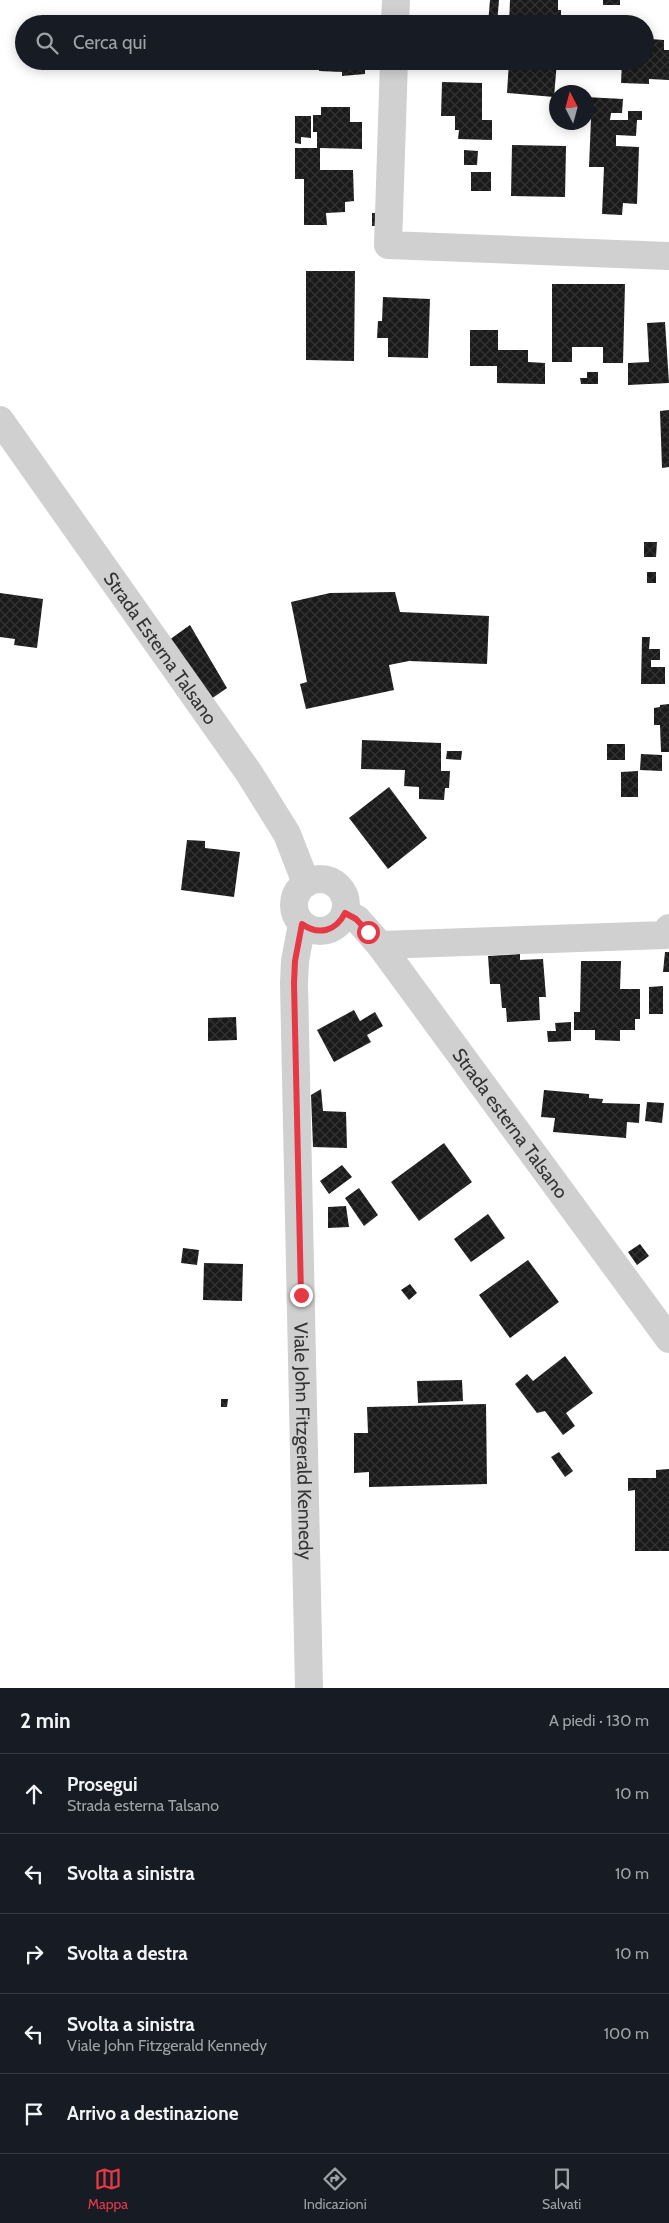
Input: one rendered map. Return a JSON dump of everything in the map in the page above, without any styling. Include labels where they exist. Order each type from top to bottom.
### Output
[{"type":"street","points":[[395,15],[396,0]]},
{"type":"street","points":[[394,70],[388,245],[669,256]]},
{"type":"street","name":"Strada Esterna Talsano","points":[[0,420],[249,773],[287,834],[306,883]]},
{"type":"street","points":[[320,878],[333,882],[339,886],[346,899],[345,913],[335,927],[318,931],[302,924],[297,918],[294,902],[296,895],[306,883],[320,878]]},
{"type":"street","name":"Strada esterna Talsano","points":[[345,913],[356,919],[380,945],[669,1339]]},
{"type":"street","name":"Viale John Fitzgerald Kennedy","points":[[302,924],[295,961],[294,983],[309,1688]]},
{"type":"street","points":[[380,945],[665,935],[669,928]]},
{"type":"building","points":[[490,0],[499,0],[498,15],[489,15]]},
{"type":"building","points":[[510,0],[558,0],[558,10],[561,10],[561,15],[509,15]]},
{"type":"building","points":[[603,0],[620,0],[620,5],[603,5]]},
{"type":"building","points":[[654,39],[664,40],[664,50],[669,50],[669,80],[649,79],[649,84],[621,83],[622,70],[654,70]]},
{"type":"building","points":[[365,70],[365,74],[342,76],[342,72],[319,71]]},
{"type":"building","points":[[508,70],[556,70],[555,85],[549,85],[549,97],[507,93]]},
{"type":"building","points":[[442,82],[482,83],[482,120],[492,120],[492,140],[458,139],[459,130],[455,130],[455,116],[441,116]]},
{"type":"building","points":[[594,97],[623,99],[622,113],[611,113],[610,120],[628,120],[628,111],[642,111],[642,120],[637,120],[636,136],[616,135],[616,146],[639,147],[637,204],[623,203],[622,215],[602,214],[604,167],[589,167],[591,130],[594,130]]},
{"type":"building","points":[[321,107],[350,107],[350,122],[362,122],[362,149],[320,148],[320,170],[353,170],[354,201],[345,202],[345,212],[326,213],[327,225],[304,225],[304,179],[295,179],[295,148],[317,148],[317,132],[313,132],[313,115],[321,115]]},
{"type":"building","points":[[295,116],[311,116],[311,138],[301,137],[301,144],[295,143]]},
{"type":"building","points":[[512,145],[566,146],[565,197],[511,196]]},
{"type":"building","points":[[464,150],[478,151],[477,165],[464,165]]},
{"type":"building","points":[[471,172],[491,172],[491,191],[471,191]]},
{"type":"building","points":[[372,213],[376,213],[376,226],[372,226]]},
{"type":"building","points":[[306,271],[355,271],[354,361],[306,360]]},
{"type":"building","points":[[552,284],[625,284],[623,363],[603,363],[603,347],[572,347],[572,362],[552,362]]},
{"type":"building","points":[[383,297],[430,299],[428,358],[388,357],[388,338],[377,338],[378,321],[382,321]]},
{"type":"building","points":[[665,322],[669,383],[628,385],[628,363],[649,362],[647,323]]},
{"type":"building","points":[[470,330],[498,330],[498,350],[528,350],[528,362],[545,363],[545,384],[497,383],[497,366],[470,366]]},
{"type":"building","points":[[587,372],[598,372],[598,384],[581,384],[580,378],[587,378]]},
{"type":"building","points":[[669,410],[669,467],[662,468],[660,411]]},
{"type":"building","points":[[644,542],[657,542],[656,557],[644,557]]},
{"type":"building","points":[[647,572],[656,572],[656,583],[647,583]]},
{"type":"building","points":[[395,592],[400,612],[489,616],[487,664],[409,661],[389,665],[394,690],[306,709],[300,684],[307,682],[291,602],[330,593]]},
{"type":"building","points":[[0,593],[43,599],[37,648],[14,645],[15,639],[0,637]]},
{"type":"building","points":[[190,625],[227,688],[211,699],[169,640]]},
{"type":"building","points":[[642,637],[650,637],[649,649],[660,649],[660,660],[651,660],[651,667],[665,667],[665,684],[641,684]]},
{"type":"building","points":[[669,704],[669,752],[661,752],[660,725],[654,725],[654,708]]},
{"type":"building","points":[[362,740],[441,743],[441,771],[450,771],[449,788],[445,788],[444,800],[419,799],[419,787],[404,786],[405,770],[361,769]]},
{"type":"building","points":[[607,744],[625,744],[625,760],[607,760]]},
{"type":"building","points":[[447,751],[462,751],[461,760],[446,759]]},
{"type":"building","points":[[641,754],[662,755],[662,771],[640,770]]},
{"type":"building","points":[[638,771],[638,797],[621,797],[621,772]]},
{"type":"building","points":[[389,787],[427,838],[388,869],[349,818]]},
{"type":"building","points":[[187,840],[205,841],[205,848],[240,852],[234,897],[181,890]]},
{"type":"building","points":[[665,952],[669,952],[669,972],[663,972]]},
{"type":"building","points":[[520,954],[520,960],[543,959],[546,997],[539,997],[540,1020],[507,1022],[506,1008],[502,1008],[500,984],[490,984],[488,956]]},
{"type":"building","points":[[581,961],[621,961],[620,989],[640,989],[640,1019],[635,1019],[635,1030],[620,1030],[620,1041],[595,1040],[595,1030],[574,1030],[574,1012],[580,1012]]},
{"type":"building","points":[[663,986],[663,1014],[649,1014],[649,987]]},
{"type":"building","points":[[354,1010],[360,1021],[375,1012],[383,1026],[367,1035],[371,1042],[334,1062],[317,1030]]},
{"type":"building","points":[[236,1017],[237,1040],[208,1041],[208,1018]]},
{"type":"building","points":[[571,1022],[571,1041],[548,1042],[547,1031],[556,1031],[555,1023]]},
{"type":"building","points":[[321,1089],[323,1111],[346,1112],[347,1148],[313,1147],[311,1095]]},
{"type":"building","points":[[544,1090],[589,1094],[589,1098],[603,1099],[602,1103],[640,1104],[639,1123],[627,1122],[626,1138],[553,1132],[555,1118],[541,1117]]},
{"type":"building","points":[[647,1102],[664,1103],[662,1123],[645,1121]]},
{"type":"building","points":[[444,1143],[472,1182],[419,1221],[391,1182]]},
{"type":"building","points":[[342,1165],[352,1177],[329,1194],[320,1181]]},
{"type":"building","points":[[359,1188],[378,1215],[364,1226],[345,1198]]},
{"type":"building","points":[[346,1206],[349,1227],[328,1228],[328,1207]]},
{"type":"building","points":[[488,1214],[505,1238],[471,1262],[454,1239]]},
{"type":"building","points":[[640,1244],[649,1256],[637,1265],[628,1252]]},
{"type":"building","points":[[183,1248],[199,1250],[197,1265],[181,1263]]},
{"type":"building","points":[[528,1260],[559,1302],[510,1338],[479,1295]]},
{"type":"building","points":[[204,1263],[243,1264],[242,1301],[203,1300]]},
{"type":"building","points":[[410,1284],[417,1293],[409,1300],[401,1290]]},
{"type":"building","points":[[565,1356],[593,1393],[566,1413],[575,1426],[563,1435],[545,1411],[537,1413],[515,1384],[527,1374],[533,1381]]},
{"type":"building","points":[[462,1380],[463,1401],[418,1403],[417,1381]]},
{"type":"building","points":[[221,1399],[228,1399],[227,1407],[221,1407]]},
{"type":"building","points":[[486,1404],[487,1484],[369,1487],[369,1472],[354,1473],[354,1433],[368,1433],[367,1407]]},
{"type":"building","points":[[559,1452],[573,1471],[565,1477],[551,1457]]},
{"type":"building","points":[[669,1469],[669,1551],[635,1551],[635,1490],[628,1491],[628,1478],[656,1478],[656,1470]]},
{"type":"route","points":[[301,1295],[295,961],[302,924],[309,929],[327,930],[335,927],[345,913],[356,919],[368,932]]}]
